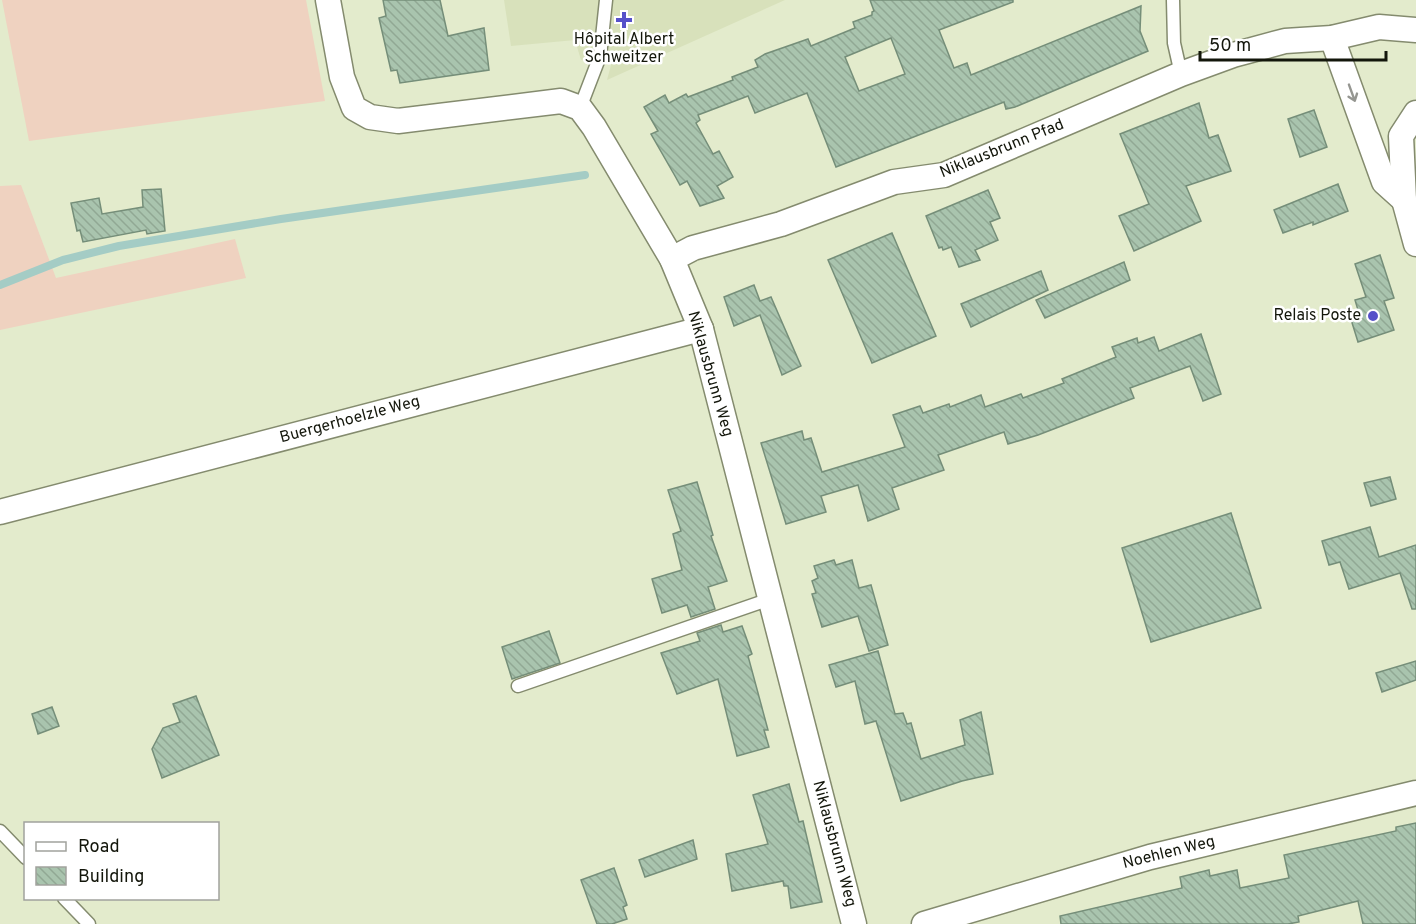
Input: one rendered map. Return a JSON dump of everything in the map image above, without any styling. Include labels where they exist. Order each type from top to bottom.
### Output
[{"type":"street","points":[[328,0],[342,77],[354,108],[370,117],[398,121],[561,101],[580,108]]},
{"type":"street","name":"Niklausbrunn Pfad","points":[[672,260],[693,248],[781,224],[894,182],[944,175],[1181,74],[1233,56],[1285,41],[1332,38],[1379,27],[1416,30]]},
{"type":"street","points":[[1332,38],[1384,182],[1404,201]]},
{"type":"street","name":"Niklausbrunn Weg","points":[[580,108],[594,127],[672,260],[701,329],[854,924]]},
{"type":"street","points":[[1416,113],[1401,136],[1404,201],[1416,244]]},
{"type":"street","points":[[1367,133],[1401,136]]},
{"type":"street","name":"Buergerhoelzle Weg","points":[[0,512],[701,329]]},
{"type":"street","name":"Noehlen Weg","points":[[924,924],[1150,856],[1416,793]]},
{"type":"lane","points":[[580,108],[600,56],[606,0]]},
{"type":"lane","points":[[1173,0],[1174,43],[1181,74]]},
{"type":"lane","points":[[518,686],[771,598]]},
{"type":"lane","points":[[0,831],[24,856]]},
{"type":"lane","points":[[66,900],[88,924]]},
{"type":"shaded area","points":[[2,0],[306,0],[325,101],[29,141]]},
{"type":"shaded area","name":"Hôpital Albert Schweitzer","points":[[504,0],[785,0],[607,80],[614,54],[581,60],[575,40],[511,46]]},
{"type":"shaded area","points":[[21,185],[56,278],[235,239],[246,278],[0,330],[0,186]]},
{"type":"building","points":[[383,0],[440,0],[448,36],[484,28],[489,70],[400,83],[397,70],[391,71],[379,18],[386,16]]},
{"type":"building","points":[[870,0],[1013,0],[1013,2],[939,30],[954,68],[967,63],[971,75],[1141,6],[1140,31],[1148,51],[1015,107],[1006,109],[1004,102],[836,167],[807,93],[755,113],[748,96],[698,115],[700,120],[696,123],[713,154],[719,151],[733,177],[717,186],[724,198],[700,206],[687,181],[680,185],[651,134],[658,131],[644,107],[665,95],[669,103],[686,94],[688,97],[733,80],[732,77],[758,67],[755,60],[765,54],[808,39],[811,46],[855,28],[853,22],[872,15],[874,11]],"holes":[[[891,38],[905,74],[859,91],[845,57]]]},
{"type":"building","points":[[1199,103],[1209,138],[1218,135],[1231,171],[1186,186],[1201,221],[1134,251],[1119,216],[1149,204],[1120,134]]},
{"type":"building","points":[[1314,110],[1327,147],[1300,157],[1288,119]]},
{"type":"building","points":[[1338,184],[1348,211],[1313,225],[1313,222],[1283,233],[1274,210]]},
{"type":"building","points":[[161,189],[165,231],[147,234],[146,230],[83,242],[80,230],[77,231],[71,203],[99,198],[102,214],[143,207],[142,190]]},
{"type":"building","points":[[988,190],[1000,218],[990,222],[998,240],[975,250],[980,260],[959,267],[951,247],[943,250],[942,247],[939,248],[926,216]]},
{"type":"building","points":[[892,233],[936,336],[872,363],[828,260]]},
{"type":"building","points":[[1380,255],[1394,298],[1384,301],[1394,330],[1358,342],[1349,313],[1358,310],[1355,300],[1366,297],[1355,264]]},
{"type":"building","points":[[1124,262],[1130,280],[1045,318],[1036,300]]},
{"type":"building","points":[[1041,271],[1048,290],[971,327],[961,304]]},
{"type":"building","points":[[754,285],[760,301],[771,297],[801,366],[782,375],[760,315],[734,326],[724,297]]},
{"type":"building","points":[[1201,334],[1221,394],[1203,401],[1190,366],[1130,388],[1134,398],[1038,435],[1008,444],[1004,432],[938,455],[944,470],[892,488],[899,509],[868,521],[858,485],[821,496],[826,512],[786,524],[761,443],[802,431],[804,440],[811,438],[822,472],[905,447],[893,415],[920,406],[923,413],[949,404],[950,407],[981,395],[985,407],[1021,394],[1023,398],[1064,383],[1062,379],[1116,357],[1112,347],[1137,338],[1138,343],[1154,337],[1159,351]]},
{"type":"building","points":[[1390,477],[1396,499],[1371,506],[1364,483]]},
{"type":"building","points":[[697,482],[713,535],[711,536],[727,581],[708,587],[715,609],[691,617],[687,605],[662,613],[652,579],[682,570],[673,534],[681,531],[668,490]]},
{"type":"building","points":[[1231,513],[1261,608],[1151,642],[1122,548]]},
{"type":"building","points":[[1370,527],[1379,557],[1416,545],[1416,609],[1412,609],[1400,573],[1349,589],[1340,562],[1329,565],[1322,541]]},
{"type":"building","points":[[834,560],[836,565],[852,560],[859,588],[871,585],[888,645],[869,651],[858,616],[822,627],[812,594],[816,593],[812,581],[818,578],[814,566]]},
{"type":"building","points":[[721,625],[723,632],[742,626],[752,654],[748,656],[768,730],[764,730],[769,747],[737,756],[718,679],[677,694],[661,653],[700,641],[697,633]]},
{"type":"building","points":[[549,631],[560,663],[512,679],[502,647]]},
{"type":"building","points":[[878,651],[895,714],[903,713],[907,724],[911,723],[921,759],[965,745],[960,720],[981,712],[993,774],[962,781],[901,801],[876,721],[865,724],[855,681],[836,687],[829,665]]},
{"type":"building","points":[[1416,661],[1416,680],[1382,692],[1376,673]]},
{"type":"building","points":[[196,696],[219,755],[162,778],[152,749],[163,728],[180,722],[173,704]]},
{"type":"building","points":[[52,707],[59,726],[38,734],[32,714]]},
{"type":"building","points":[[789,784],[799,822],[803,821],[822,902],[791,908],[788,886],[784,886],[783,881],[732,891],[726,854],[768,844],[753,795]]},
{"type":"building","points":[[1416,823],[1416,924],[1363,924],[1358,901],[1298,916],[1299,922],[1288,924],[1061,924],[1060,916],[1182,888],[1180,877],[1209,870],[1210,876],[1237,870],[1240,888],[1289,878],[1284,855],[1396,831],[1396,827]]},
{"type":"building","points":[[693,840],[697,859],[645,877],[639,860]]},
{"type":"building","points":[[614,868],[627,905],[623,907],[627,919],[612,924],[597,924],[581,880]]},
{"type":"waterway","points":[[0,285],[63,260],[119,246],[281,219],[585,175]]},
{"type":"place","name":"Hôpital Albert Schweitzer","points":[[624,20]]},
{"type":"place","name":"Relais Poste","points":[[1373,316]]}]
